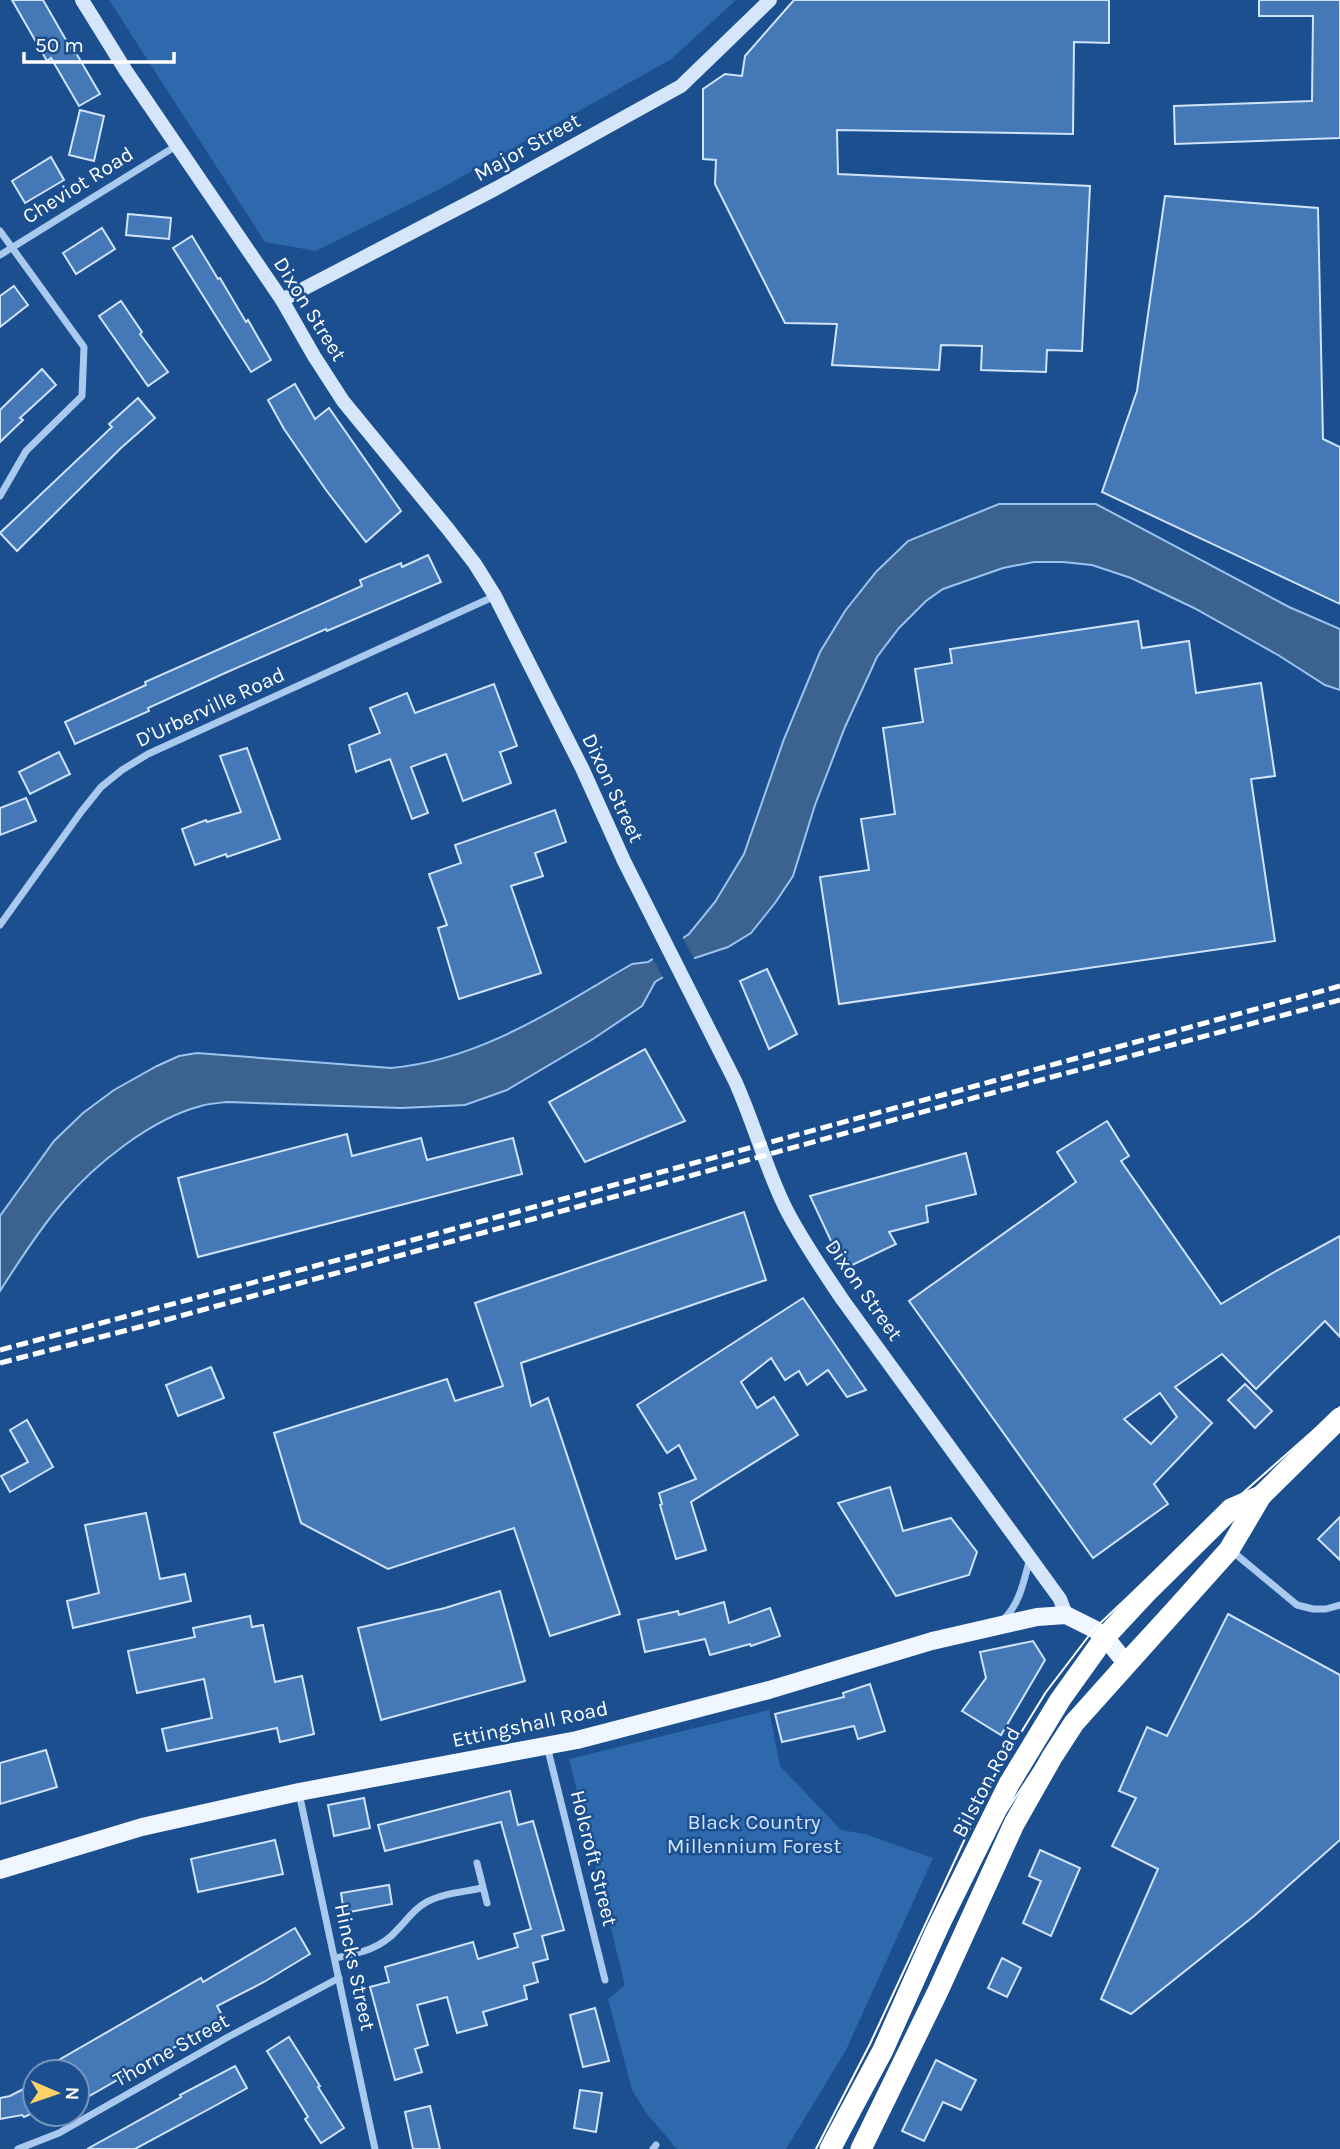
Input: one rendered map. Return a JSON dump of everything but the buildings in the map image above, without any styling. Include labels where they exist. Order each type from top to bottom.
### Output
[{"type":"highway","name":"Bilston Road","points":[[861,2149],[938,1991],[1014,1824],[1074,1723],[1229,1550],[1261,1496],[1340,1418]]},
{"type":"highway","name":"Bilston Road","points":[[830,2149],[883,2050],[935,1933],[1009,1784],[1060,1700],[1105,1637],[1146,1593],[1231,1509],[1261,1496]]},
{"type":"main road","name":"Ettingshall Road","points":[[0,1870],[142,1827],[299,1792],[577,1740],[769,1690],[932,1641],[1050,1614],[1066,1615]]},
{"type":"main road","points":[[1066,1615],[1105,1637],[1126,1664]]},
{"type":"street","name":"Dixon Street","points":[[82,0],[126,71],[282,300],[344,401],[448,529],[495,596],[751,1116],[785,1207],[842,1299],[1060,1599],[1066,1615]]},
{"type":"street","name":"Major Street","points":[[282,300],[495,189],[681,86],[770,0]]},
{"type":"street","name":"Cheviot Road","points":[[0,255],[176,146]]},
{"type":"street","points":[[0,231],[84,347],[82,396],[26,451],[0,496]]},
{"type":"street","name":"D'Urberville Road","points":[[0,925],[81,811],[101,786],[122,770],[148,754],[495,596]]},
{"type":"street","points":[[1229,1550],[1297,1605],[1326,1609],[1340,1605]]},
{"type":"street","points":[[997,1625],[1010,1614],[1019,1598],[1030,1557]]},
{"type":"street","name":"Holcroft Street","points":[[547,1745],[605,1980]]},
{"type":"street","name":"Hincks Street","points":[[299,1792],[375,2149]]},
{"type":"street","points":[[477,1863],[487,1903]]},
{"type":"street","points":[[335,1958],[374,1949],[424,1903],[438,1897],[482,1888]]},
{"type":"street","name":"Thorne Street","points":[[18,2149],[59,2133],[339,1978]]},
{"type":"green space","points":[[109,0],[736,0],[670,60],[438,190],[316,251],[265,242]]},
{"type":"green space","name":"Black Country Millennium Forest","points":[[769,1710],[780,1766],[841,1830],[865,1834],[933,1858],[846,2050],[786,2149],[677,2149],[647,2114],[632,2090],[608,1999],[625,1985],[569,1759]]},
{"type":"shaded area","points":[[999,504],[1096,504],[1289,607],[1340,629],[1340,690],[1325,685],[1194,608],[1131,578],[1092,565],[1034,562],[1003,568],[943,589],[926,601],[899,628],[877,657],[845,727],[815,805],[793,876],[751,933],[728,947],[695,958],[655,982],[642,1006],[593,1039],[507,1090],[465,1105],[401,1108],[228,1102],[204,1105],[163,1121],[125,1145],[75,1188],[37,1235],[0,1291],[0,1216],[54,1141],[83,1113],[114,1090],[157,1066],[179,1056],[197,1053],[391,1068],[424,1063],[456,1055],[517,1030],[632,964],[648,962],[689,934],[715,902],[744,854],[784,739],[820,652],[845,611],[876,572],[908,541]]},
{"type":"pier","points":[[681,934],[696,962],[665,981],[651,956]]},
{"type":"tram line","points":[[816,2149],[870,2044],[993,1778],[1046,1692],[1094,1629],[1168,1559],[1340,1407]]},
{"type":"tram line","points":[[841,2149],[900,2034],[998,1824],[1044,1754],[1121,1655],[1340,1427]]},
{"type":"railway","points":[[0,1350],[1340,986]]},
{"type":"railway","points":[[0,1363],[1340,1000]]}]
